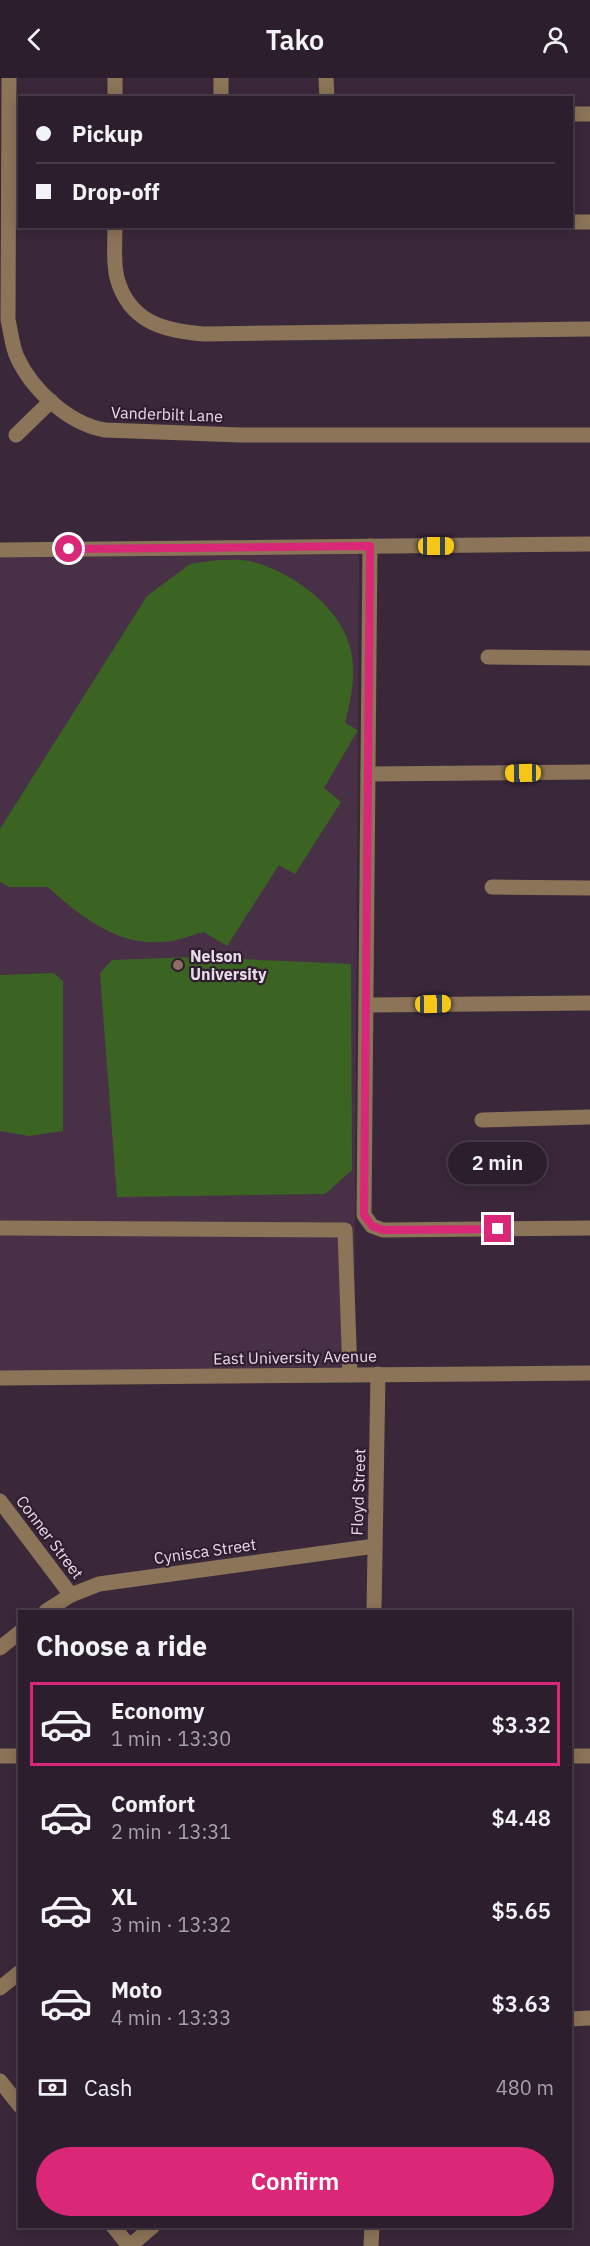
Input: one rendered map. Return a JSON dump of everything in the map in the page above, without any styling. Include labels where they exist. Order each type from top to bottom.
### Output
[{"type":"street","name":"Vanderbilt Lane","points":[[9,78],[8,320],[16,354],[26,375],[51,401],[89,428],[240,435],[590,435]]},
{"type":"street","points":[[115,78],[115,96]]},
{"type":"street","points":[[221,78],[221,96]]},
{"type":"street","points":[[326,78],[327,96]]},
{"type":"street","points":[[573,114],[590,114]]},
{"type":"street","points":[[573,222],[590,222]]},
{"type":"street","points":[[115,228],[117,278],[125,298],[137,314],[154,325],[177,332],[590,329]]},
{"type":"street","points":[[16,435],[51,401]]},
{"type":"street","points":[[0,550],[590,544]]},
{"type":"street","points":[[370,546],[364,1215],[372,1226],[383,1230],[590,1228]]},
{"type":"street","points":[[488,657],[590,658]]},
{"type":"street","points":[[368,774],[590,772]]},
{"type":"street","points":[[492,887],[590,888]]},
{"type":"street","points":[[366,1005],[590,1003]]},
{"type":"street","points":[[482,1120],[590,1117]]},
{"type":"street","points":[[0,1228],[345,1230],[350,1375]]},
{"type":"street","name":"East University Avenue","points":[[0,1378],[590,1373]]},
{"type":"street","name":"Floyd Street","points":[[374,1610],[378,1374]]},
{"type":"street","name":"Conner Street","points":[[0,1501],[71,1595]]},
{"type":"street","name":"Cynisca Street","points":[[48,1610],[71,1595],[99,1584],[375,1546]]},
{"type":"street","points":[[0,1648],[18,1634]]},
{"type":"street","points":[[0,1756],[18,1756]]},
{"type":"street","points":[[572,1756],[590,1756]]},
{"type":"street","points":[[0,1988],[18,1974]]},
{"type":"street","points":[[572,2019],[590,2018]]},
{"type":"street","points":[[0,2081],[18,2104]]},
{"type":"street","points":[[115,2228],[129,2246],[151,2228]]},
{"type":"street","points":[[371,2246],[372,2228]]},
{"type":"shaded area","name":"Nelson University","points":[[359,554],[354,1366],[0,1373],[0,558]]},
{"type":"green space","points":[[217,560],[245,560],[265,566],[297,582],[326,606],[346,635],[351,651],[353,678],[345,723],[358,730],[324,788],[341,802],[295,874],[279,865],[227,946],[204,932],[172,941],[136,940],[120,936],[89,920],[48,887],[9,887],[0,882],[0,829],[147,596],[190,564]]},
{"type":"green space","points":[[195,957],[351,964],[352,1170],[325,1194],[117,1197],[100,973],[112,960]]},
{"type":"green space","points":[[53,973],[63,981],[63,1131],[29,1136],[0,1131],[0,975]]},
{"type":"place","name":"Nelson University","points":[[178,965]]},
{"type":"route","points":[[69,549],[370,546],[364,1215],[372,1226],[383,1230],[498,1229]]}]
